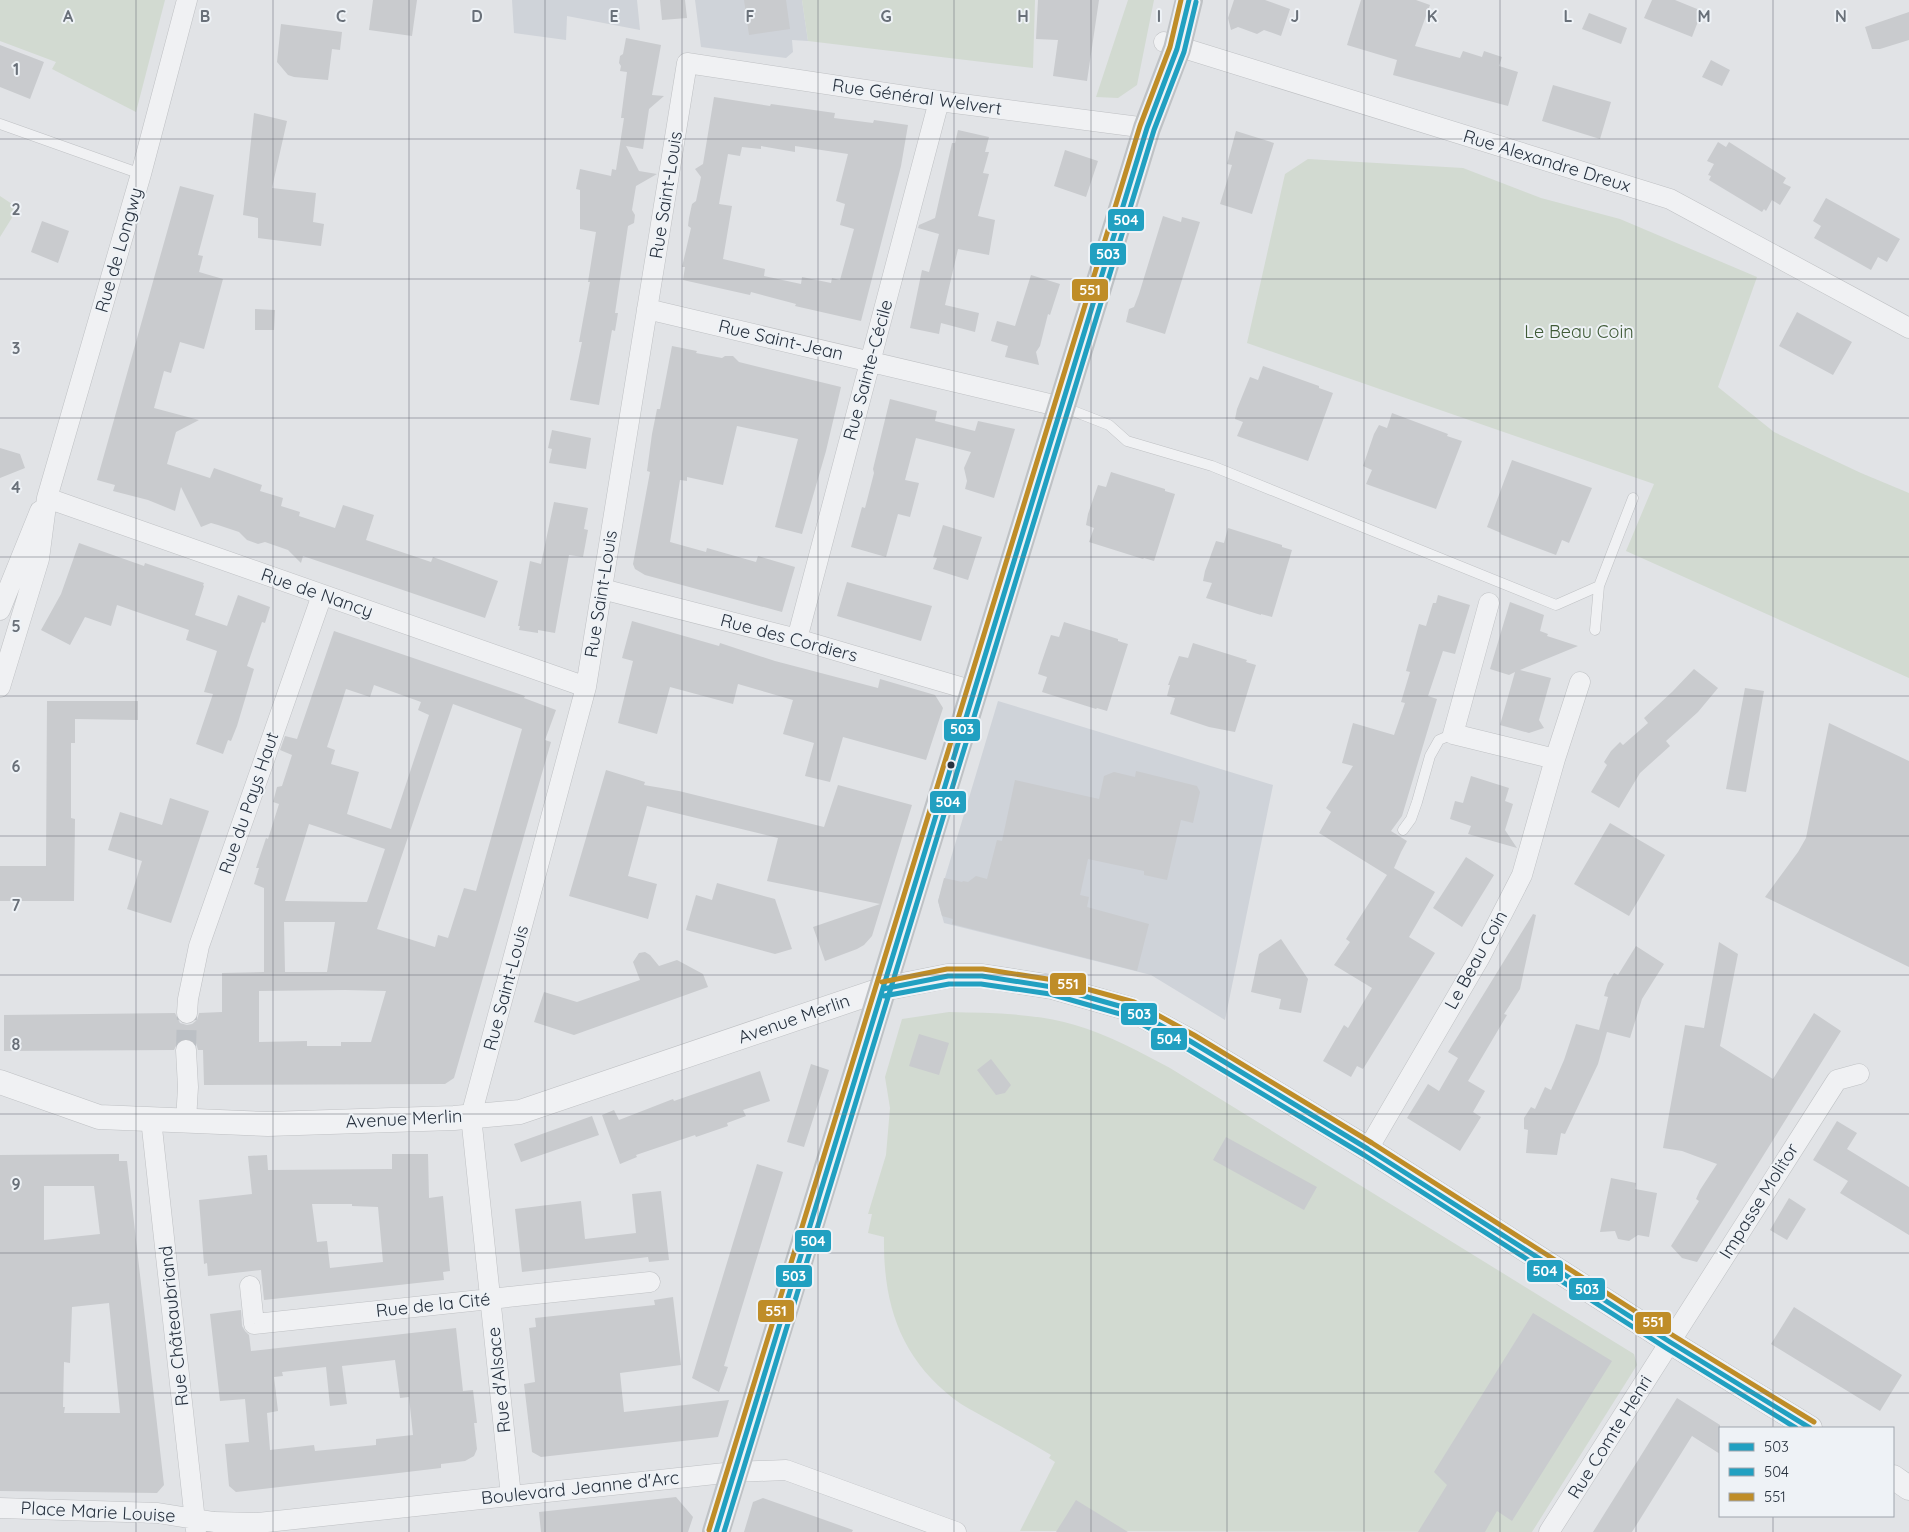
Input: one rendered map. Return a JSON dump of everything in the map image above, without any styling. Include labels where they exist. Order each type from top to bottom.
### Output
[{"type":"main road","points":[[1171,44],[1173,0]]},
{"type":"main road","points":[[716,1532],[1062,406],[1171,44],[1190,0]]},
{"type":"street","name":"Rue de Longwy","points":[[0,687],[40,559],[47,498],[141,174],[187,0]]},
{"type":"street","name":"Rue Alexandre Dreux","points":[[1171,44],[1670,199],[1909,328]]},
{"type":"street","name":"Rue Général Welvert","points":[[687,63],[939,101],[1147,128]]},
{"type":"street","name":"Rue Saint-Louis","points":[[471,1116],[586,687],[687,63]]},
{"type":"street","name":"Rue Sainte-Cécile","points":[[797,639],[939,101]]},
{"type":"street","name":"Rue Saint-Jean","points":[[647,309],[1062,406]]},
{"type":"street","name":"Rue de Longwy","points":[[0,610],[36,519],[47,498]]},
{"type":"street","name":"Rue de Nancy","points":[[47,498],[586,687]]},
{"type":"street","name":"Rue des Cordiers","points":[[602,589],[797,639],[974,691]]},
{"type":"street","name":"Rue du Pays Haut","points":[[188,1013],[188,999],[199,946],[322,595]]},
{"type":"street","points":[[1489,603],[1453,734],[1556,760]]},
{"type":"street","name":"Le Beau Coin","points":[[1368,1149],[1480,957],[1522,875],[1580,682]]},
{"type":"street","name":"Avenue Merlin","points":[[0,1082],[98,1117],[268,1124],[448,1119],[520,1112],[883,989],[948,976],[982,976],[1052,987],[1130,1009],[1190,1041],[1368,1149],[1670,1342],[1808,1427]]},
{"type":"street","points":[[186,1050],[188,1087],[186,1121]]},
{"type":"street","name":"Impasse Molitor","points":[[1670,1342],[1837,1080],[1859,1074]]},
{"type":"street","name":"Rue d'Alsace","points":[[471,1116],[511,1496]]},
{"type":"street","name":"Rue Châteaubriand","points":[[151,1119],[196,1525]]},
{"type":"street","name":"Rue de la Cité","points":[[250,1286],[254,1324],[650,1282]]},
{"type":"street","name":"Rue Comte Henri","points":[[1549,1532],[1670,1342]]},
{"type":"street","name":"Boulevard Jeanne d'Arc","points":[[196,1525],[214,1522],[258,1522],[734,1472],[786,1470],[956,1532]]},
{"type":"street","points":[[1894,1478],[1909,1488]]},
{"type":"street","name":"Place Marie Louise","points":[[0,1508],[158,1513],[196,1525]]},
{"type":"lane","points":[[0,124],[141,174]]},
{"type":"lane","points":[[1062,406],[1109,425],[1127,441],[1212,466],[1556,605],[1599,586]]},
{"type":"lane","points":[[1595,630],[1599,586],[1633,498]]},
{"type":"lane","points":[[1403,830],[1411,819],[1430,756],[1438,740],[1453,734]]},
{"type":"shaded area","points":[[512,0],[637,0],[640,30],[567,16],[566,40],[514,33]]},
{"type":"shaded area","points":[[695,0],[802,0],[808,41],[792,40],[793,52],[786,58],[701,47]]},
{"type":"shaded area","points":[[998,701],[1273,785],[1225,1020],[1151,975],[944,923],[938,901]]},
{"type":"green space","points":[[0,0],[165,0],[136,112],[52,69],[56,62],[0,41]]},
{"type":"green space","points":[[802,0],[1035,0],[1033,68],[808,41]]},
{"type":"green space","points":[[1128,0],[1154,0],[1137,85],[1118,98],[1096,97]]},
{"type":"green space","name":"Le Beau Coin","points":[[1308,159],[1463,168],[1541,198],[1620,219],[1757,277],[1718,387],[1774,432],[1861,473],[1909,493],[1909,678],[1626,551],[1654,484],[1247,343],[1285,174]]},
{"type":"green space","points":[[0,196],[18,208],[0,237]]},
{"type":"green space","points":[[949,1012],[1013,1014],[1060,1021],[1100,1034],[1136,1050],[1170,1068],[1634,1354],[1637,1365],[1532,1532],[1020,1531],[1055,1462],[1049,1458],[1051,1455],[957,1402],[935,1383],[920,1365],[898,1327],[891,1307],[887,1285],[884,1237],[868,1233],[872,1214],[868,1214],[886,1155],[890,1108],[885,1077],[902,1019]]},
{"type":"building","points":[[373,0],[417,0],[412,36],[369,30]]},
{"type":"building","points":[[660,0],[685,0],[687,18],[662,20]]},
{"type":"building","points":[[744,0],[786,0],[790,29],[749,35]]},
{"type":"building","points":[[1038,0],[1099,0],[1087,81],[1053,76],[1058,40],[1036,39]]},
{"type":"building","points":[[1234,0],[1265,0],[1290,9],[1281,36],[1264,30],[1257,34],[1238,27],[1231,30],[1228,18]]},
{"type":"building","points":[[1361,0],[1416,0],[1430,5],[1415,46],[1460,58],[1463,51],[1482,57],[1484,51],[1502,57],[1499,66],[1518,72],[1508,106],[1393,75],[1397,60],[1347,45]]},
{"type":"building","points":[[1652,0],[1675,0],[1702,11],[1692,37],[1644,18]]},
{"type":"building","points":[[1909,12],[1909,40],[1880,49],[1872,49],[1865,27]]},
{"type":"building","points":[[1589,13],[1627,28],[1621,44],[1582,29]]},
{"type":"building","points":[[281,24],[342,32],[340,50],[332,49],[328,80],[288,75],[277,62]]},
{"type":"building","points":[[626,38],[661,45],[652,95],[664,96],[649,109],[643,149],[626,146],[639,171],[657,174],[636,186],[632,210],[635,215],[634,223],[628,226],[615,313],[618,313],[615,331],[612,330],[599,405],[570,400],[582,342],[579,342],[590,282],[588,282],[596,232],[580,229],[580,190],[576,189],[580,169],[611,176],[612,169],[616,170],[624,118],[621,118],[627,72],[620,71],[621,66],[619,63]]},
{"type":"building","points":[[0,45],[44,62],[30,99],[0,87]]},
{"type":"building","points":[[1711,60],[1730,70],[1722,86],[1702,77]]},
{"type":"building","points":[[1553,85],[1611,102],[1600,139],[1542,121]]},
{"type":"building","points":[[714,97],[770,106],[771,104],[835,113],[834,118],[873,123],[874,120],[908,125],[901,166],[861,321],[795,306],[796,304],[751,292],[750,295],[683,280],[685,267],[682,267],[691,228],[688,226],[689,218],[692,204],[696,201],[701,177],[695,169],[703,164]],"holes":[[[761,146],[795,152],[795,146],[848,154],[836,201],[845,204],[840,225],[854,229],[840,280],[832,278],[831,283],[802,277],[801,284],[764,276],[765,269],[723,259],[732,206],[719,204],[728,154],[740,156],[742,147],[761,149]]]},
{"type":"building","points":[[254,113],[287,121],[272,188],[316,193],[313,222],[324,224],[321,246],[258,238],[258,218],[243,215]]},
{"type":"building","points":[[958,130],[989,137],[985,152],[989,152],[983,173],[989,174],[978,216],[995,220],[989,255],[958,249],[945,305],[979,313],[975,332],[941,323],[939,334],[910,328],[922,270],[929,272],[939,234],[918,228],[919,225],[935,218],[952,143],[955,143]]},
{"type":"building","points":[[1236,131],[1274,143],[1252,214],[1220,204],[1232,165],[1227,164]]},
{"type":"building","points":[[1718,142],[1726,147],[1729,142],[1786,178],[1783,183],[1791,187],[1780,205],[1772,200],[1766,211],[1764,209],[1762,212],[1709,180],[1711,176],[1708,175],[1714,164],[1707,161]]},
{"type":"building","points":[[1065,150],[1098,161],[1086,197],[1054,186]]},
{"type":"building","points":[[180,186],[214,195],[198,255],[203,256],[199,272],[223,279],[204,349],[180,342],[171,373],[164,371],[154,408],[199,420],[176,432],[167,464],[210,478],[214,468],[262,485],[260,491],[283,498],[281,506],[300,512],[299,516],[335,528],[343,505],[374,515],[366,540],[431,562],[433,557],[498,581],[485,618],[303,556],[301,563],[288,550],[265,542],[258,544],[247,540],[239,532],[218,525],[211,523],[201,527],[181,487],[175,511],[148,500],[113,491],[115,485],[97,480]]},
{"type":"building","points":[[1826,198],[1900,239],[1887,262],[1878,257],[1871,270],[1814,238],[1821,226],[1813,221]]},
{"type":"building","points":[[1163,216],[1181,222],[1182,217],[1200,222],[1165,334],[1126,322],[1129,309],[1134,307],[1139,294]]},
{"type":"building","points":[[42,221],[69,231],[58,263],[31,252]]},
{"type":"building","points":[[1031,275],[1060,284],[1050,315],[1048,314],[1040,346],[1036,352],[1039,365],[1005,357],[1008,346],[991,341],[997,321],[1015,326]]},
{"type":"building","points":[[255,309],[275,310],[274,330],[255,330]]},
{"type":"building","points":[[1797,312],[1852,342],[1833,375],[1779,346]]},
{"type":"building","points":[[672,346],[722,358],[733,356],[739,362],[841,387],[826,451],[802,534],[775,527],[798,439],[737,426],[723,485],[687,477],[687,481],[680,480],[670,542],[706,552],[707,548],[756,562],[758,556],[795,567],[782,612],[645,575],[635,569],[633,564],[650,472],[647,471],[652,434],[657,409],[660,409]]},
{"type":"building","points":[[1263,366],[1333,393],[1308,461],[1237,436],[1243,422],[1235,419],[1237,409],[1250,377],[1258,380]]},
{"type":"building","points":[[890,399],[937,411],[935,421],[975,431],[978,421],[1015,429],[994,498],[965,489],[967,481],[964,468],[971,452],[916,438],[905,480],[919,483],[910,517],[898,514],[886,557],[851,547],[862,507],[865,508]]},
{"type":"building","points":[[1392,413],[1462,441],[1436,509],[1366,484],[1372,470],[1363,466],[1374,434],[1379,425],[1387,428]]},
{"type":"building","points":[[552,430],[591,438],[586,469],[549,463],[552,449],[548,448]]},
{"type":"building","points":[[0,448],[20,454],[25,468],[0,478]]},
{"type":"building","points":[[1512,460],[1592,488],[1569,543],[1562,540],[1556,555],[1500,534],[1487,527]]},
{"type":"building","points":[[1111,472],[1175,494],[1154,561],[1089,542],[1094,528],[1086,525],[1088,514],[1098,485],[1106,487]]},
{"type":"building","points":[[554,502],[588,508],[584,529],[588,530],[583,557],[569,555],[555,633],[538,630],[538,633],[519,630],[520,626],[518,626],[530,561],[541,564]]},
{"type":"building","points":[[943,525],[982,537],[968,580],[933,569],[937,558],[933,557]]},
{"type":"building","points":[[1228,528],[1292,550],[1272,617],[1206,598],[1212,583],[1203,581],[1205,571],[1216,541],[1224,543]]},
{"type":"building","points":[[79,543],[144,566],[145,563],[204,583],[195,615],[227,626],[238,595],[270,607],[265,623],[262,622],[247,666],[254,669],[237,726],[231,741],[228,740],[223,754],[196,744],[213,694],[204,692],[217,651],[186,640],[189,630],[117,605],[111,626],[85,617],[70,645],[41,630],[61,594]]},
{"type":"building","points":[[847,582],[932,606],[921,641],[837,616]]},
{"type":"building","points":[[1438,595],[1470,605],[1455,654],[1443,651],[1428,696],[1437,699],[1402,816],[1391,831],[1407,841],[1394,868],[1435,892],[1409,937],[1435,953],[1363,1069],[1357,1066],[1351,1077],[1323,1061],[1344,1025],[1348,1028],[1372,988],[1334,965],[1350,942],[1346,939],[1387,875],[1319,833],[1331,812],[1326,808],[1353,766],[1342,763],[1353,723],[1394,735],[1405,703],[1401,702],[1410,672],[1406,671],[1419,624],[1426,626],[1433,603],[1436,603]]},
{"type":"building","points":[[1510,602],[1544,615],[1540,631],[1548,634],[1547,636],[1578,646],[1520,670],[1551,678],[1539,720],[1544,728],[1529,733],[1500,725],[1515,672],[1509,675],[1490,669]]},
{"type":"building","points":[[632,621],[719,646],[720,643],[775,661],[878,688],[880,679],[935,695],[943,708],[926,760],[843,737],[830,782],[805,776],[814,743],[783,734],[793,700],[738,684],[733,704],[670,687],[657,734],[618,723],[633,661],[622,658]]},
{"type":"building","points":[[1064,622],[1128,644],[1107,711],[1042,692],[1047,677],[1038,674],[1041,664],[1051,635],[1059,637]]},
{"type":"building","points":[[334,631],[525,696],[524,698],[556,710],[545,740],[551,742],[454,1078],[445,1084],[204,1085],[203,1050],[198,1050],[196,1043],[186,1038],[179,1040],[174,1050],[4,1051],[4,1015],[175,1013],[180,1023],[187,1025],[197,1020],[199,1013],[222,1012],[222,973],[264,972],[264,888],[254,884],[259,868],[256,868],[279,804],[273,802],[277,787],[282,786],[292,755],[280,750],[285,736],[297,739]],"holes":[[[374,685],[421,702],[418,710],[429,715],[391,829],[347,814],[359,772],[331,764],[335,750],[327,747],[346,689],[370,697]],[[453,704],[522,729],[476,891],[464,888],[448,938],[438,935],[435,947],[377,929]],[[309,824],[385,849],[367,902],[285,901]],[[284,922],[335,922],[327,972],[285,972]],[[259,991],[386,991],[371,1042],[341,1042],[341,1046],[307,1046],[307,1041],[259,1042]]]},
{"type":"building","points":[[1193,643],[1247,660],[1246,662],[1256,665],[1235,732],[1209,727],[1170,714],[1175,698],[1167,696],[1170,685],[1168,685],[1179,656],[1188,658]]},
{"type":"building","points":[[1694,669],[1718,688],[1698,712],[1666,741],[1670,746],[1640,773],[1619,808],[1591,792],[1607,765],[1604,762],[1611,751],[1620,742],[1623,745],[1648,723],[1644,718]]},
{"type":"building","points":[[1745,688],[1764,691],[1746,792],[1726,789]]},
{"type":"building","points":[[47,701],[138,701],[138,720],[75,719],[75,743],[71,743],[71,818],[75,819],[74,901],[0,901],[0,866],[46,866]]},
{"type":"building","points":[[1829,723],[1909,761],[1909,967],[1765,897],[1806,838]]},
{"type":"building","points":[[606,770],[645,782],[644,785],[679,791],[824,827],[838,785],[912,805],[872,936],[864,945],[857,949],[825,961],[813,927],[880,904],[767,881],[778,838],[647,806],[628,876],[657,884],[648,919],[569,896]]},
{"type":"building","points":[[1136,771],[1197,786],[1200,792],[1193,823],[1181,820],[1167,880],[1144,875],[1144,871],[1088,859],[1080,895],[1089,897],[1087,907],[1149,924],[1137,971],[952,924],[953,919],[942,916],[938,901],[944,878],[962,882],[968,882],[976,876],[987,879],[997,840],[1002,841],[1015,780],[1099,799],[1104,776],[1114,772],[1135,777]]},
{"type":"building","points":[[1471,776],[1509,788],[1505,801],[1513,804],[1505,830],[1517,848],[1468,834],[1471,826],[1450,819],[1455,801],[1463,803]]},
{"type":"building","points":[[170,798],[209,811],[171,923],[127,909],[142,861],[108,850],[120,812],[162,825]]},
{"type":"building","points":[[1610,823],[1665,855],[1629,916],[1574,884]]},
{"type":"building","points":[[1466,857],[1494,875],[1462,927],[1433,908]]},
{"type":"building","points":[[717,883],[775,899],[792,949],[775,954],[686,930],[696,895],[712,900]]},
{"type":"building","points":[[1533,914],[1536,915],[1520,989],[1504,1014],[1507,1015],[1468,1081],[1485,1091],[1473,1112],[1481,1117],[1460,1151],[1407,1118],[1428,1084],[1439,1091],[1458,1058],[1448,1052]]},
{"type":"building","points":[[1281,939],[1308,979],[1301,1013],[1279,1009],[1281,999],[1251,992],[1259,954]]},
{"type":"building","points":[[1719,942],[1738,954],[1720,1046],[1773,1079],[1814,1013],[1841,1031],[1697,1262],[1682,1258],[1671,1246],[1699,1201],[1696,1199],[1700,1190],[1717,1164],[1682,1151],[1663,1148],[1685,1025],[1704,1028]]},
{"type":"building","points":[[1636,946],[1664,964],[1642,999],[1630,1038],[1607,1032],[1598,1064],[1565,1134],[1561,1133],[1557,1155],[1526,1153],[1528,1130],[1524,1129],[1524,1118],[1531,1107],[1535,1109],[1545,1087],[1551,1090],[1564,1060],[1576,1024],[1599,1030],[1608,997],[1604,996],[1608,983],[1614,973],[1618,975]]},
{"type":"building","points":[[645,952],[659,966],[677,960],[703,974],[708,987],[574,1035],[534,1022],[544,992],[577,1002],[640,980],[633,962],[639,953]]},
{"type":"building","points":[[919,1034],[949,1043],[939,1075],[909,1066]]},
{"type":"building","points":[[991,1059],[1011,1085],[1005,1093],[996,1095],[977,1070]]},
{"type":"building","points":[[811,1064],[829,1070],[804,1147],[787,1142]]},
{"type":"building","points":[[760,1071],[770,1101],[743,1110],[746,1116],[727,1123],[728,1126],[636,1155],[637,1157],[620,1164],[602,1115],[614,1110],[619,1120],[673,1099],[674,1101]]},
{"type":"building","points":[[592,1116],[599,1135],[521,1162],[514,1144]]},
{"type":"building","points":[[1837,1121],[1857,1133],[1847,1149],[1909,1187],[1909,1235],[1840,1193],[1848,1181],[1813,1160]]},
{"type":"building","points":[[1226,1137],[1317,1187],[1304,1210],[1213,1160]]},
{"type":"building","points":[[119,1154],[119,1161],[127,1161],[164,1485],[157,1493],[0,1491],[0,1155]],"holes":[[[44,1186],[94,1186],[100,1234],[44,1240]],[[109,1303],[120,1413],[64,1413],[64,1362],[70,1363],[72,1307]]]},
{"type":"building","points":[[392,1154],[428,1154],[429,1198],[443,1196],[450,1271],[443,1272],[444,1280],[264,1300],[261,1270],[208,1276],[207,1263],[204,1264],[199,1200],[252,1194],[248,1156],[267,1155],[268,1170],[392,1169]],"holes":[[[312,1204],[352,1204],[352,1206],[378,1207],[383,1262],[330,1268],[327,1241],[317,1242]]]},
{"type":"building","points":[[757,1164],[783,1172],[724,1366],[728,1367],[719,1392],[692,1378]]},
{"type":"building","points":[[1611,1178],[1636,1183],[1635,1189],[1657,1193],[1649,1237],[1638,1235],[1629,1241],[1618,1239],[1615,1231],[1600,1232]]},
{"type":"building","points":[[661,1191],[669,1260],[649,1262],[648,1257],[522,1272],[515,1209],[581,1201],[585,1239],[636,1233],[632,1194]]},
{"type":"building","points":[[1789,1198],[1806,1209],[1787,1240],[1770,1230]]},
{"type":"building","points":[[673,1297],[681,1365],[620,1373],[624,1412],[729,1400],[718,1437],[541,1457],[532,1452],[524,1384],[535,1382],[529,1328],[536,1327],[535,1318],[655,1305],[654,1300]]},
{"type":"building","points":[[1794,1307],[1902,1375],[1880,1411],[1771,1344]]},
{"type":"building","points":[[241,1310],[242,1326],[249,1335],[251,1351],[456,1328],[463,1391],[473,1390],[477,1423],[474,1423],[477,1449],[474,1456],[465,1461],[441,1464],[441,1468],[236,1492],[229,1486],[225,1444],[249,1442],[245,1399],[220,1401],[210,1314]],"holes":[[[395,1360],[400,1398],[409,1397],[413,1435],[376,1439],[376,1445],[315,1451],[314,1445],[270,1450],[267,1413],[278,1411],[274,1377],[283,1376],[282,1372],[326,1367],[330,1406],[347,1404],[342,1366]]]},
{"type":"building","points":[[1533,1313],[1612,1361],[1512,1521],[1497,1511],[1485,1532],[1418,1532],[1447,1485],[1434,1472]]},
{"type":"building","points":[[1677,1398],[1720,1425],[1719,1453],[1692,1436],[1632,1532],[1593,1532]]},
{"type":"building","points":[[676,1497],[693,1517],[688,1532],[541,1532],[539,1512]]},
{"type":"building","points":[[763,1498],[853,1530],[852,1532],[744,1532],[753,1502]]},
{"type":"building","points":[[1076,1500],[1128,1532],[1056,1532]]},
{"type":"tunnel","points":[[186,1050],[187,1013]]},
{"type":"transit line","name":"551","points":[[709,1530],[1140,126],[1170,47],[1181,0]]},
{"type":"transit line","name":"503","points":[[716,1532],[1147,128],[1177,49],[1189,0]]},
{"type":"transit line","name":"504","points":[[724,1532],[1154,130],[1184,52],[1196,2]]},
{"type":"transit line","name":"551","points":[[882,982],[947,969],[983,969],[1054,980],[1134,1002],[1194,1035],[1372,1143],[1674,1336],[1814,1422]]},
{"type":"transit line","name":"503","points":[[883,989],[948,976],[982,976],[1052,987],[1130,1009],[1190,1041],[1368,1149],[1670,1342],[1808,1427]]},
{"type":"transit line","name":"504","points":[[884,996],[949,984],[981,984],[1050,994],[1127,1016],[1186,1048],[1364,1155],[1666,1348],[1794,1427]]}]
